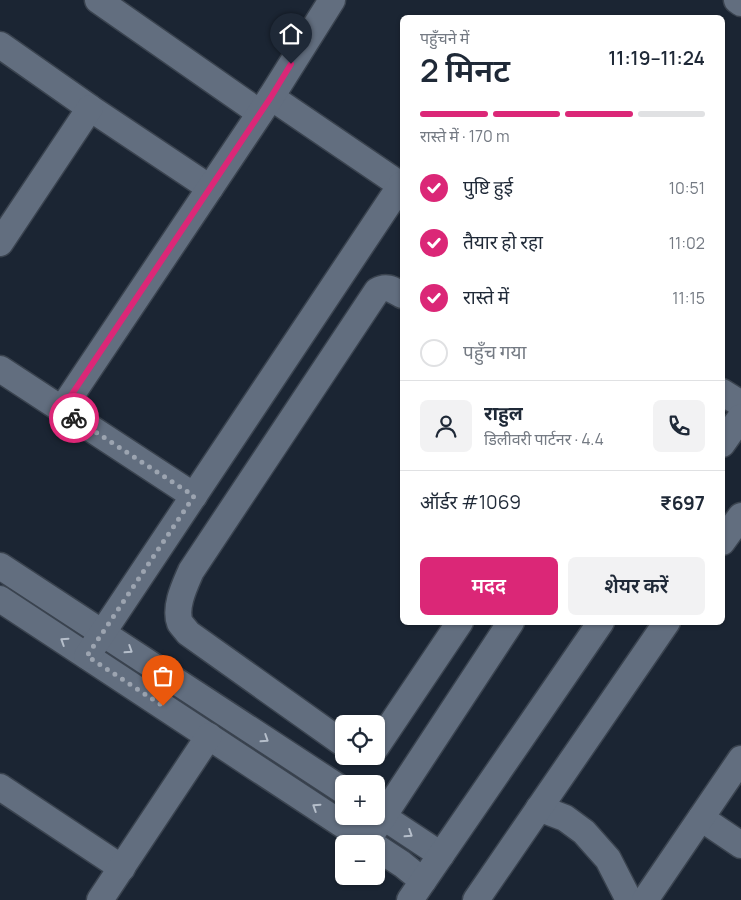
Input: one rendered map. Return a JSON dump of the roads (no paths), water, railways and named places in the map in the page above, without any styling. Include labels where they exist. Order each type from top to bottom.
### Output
[{"type":"street","points":[[98,0],[265,105],[400,184]]},
{"type":"street","points":[[62,409],[265,105],[332,0]]},
{"type":"street","points":[[737,0],[741,3]]},
{"type":"street","points":[[0,45],[210,188]]},
{"type":"street","points":[[0,243],[90,108]]},
{"type":"street","points":[[87,656],[400,188]]},
{"type":"street","points":[[335,738],[188,633],[180,623],[178,612],[181,593],[191,571],[378,291],[382,288],[388,288],[400,293]]},
{"type":"street","points":[[0,369],[194,496]]},
{"type":"street","points":[[725,394],[741,404]]},
{"type":"street","points":[[725,440],[741,417]]},
{"type":"street","points":[[725,538],[741,516]]},
{"type":"street","points":[[0,566],[335,785]]},
{"type":"street","points":[[0,599],[358,835]]},
{"type":"street","points":[[385,734],[458,625]]},
{"type":"street","points":[[385,807],[509,625]]},
{"type":"street","points":[[385,853],[402,864],[416,891],[595,625]]},
{"type":"street","points":[[476,900],[665,625]]},
{"type":"street","points":[[100,900],[208,736]]},
{"type":"street","points":[[645,900],[741,759]]},
{"type":"street","points":[[0,787],[122,868]]},
{"type":"street","points":[[539,808],[565,818],[584,832],[608,859],[630,900]]},
{"type":"street","points":[[385,817],[441,855]]},
{"type":"street","points":[[701,818],[741,845]]}]
